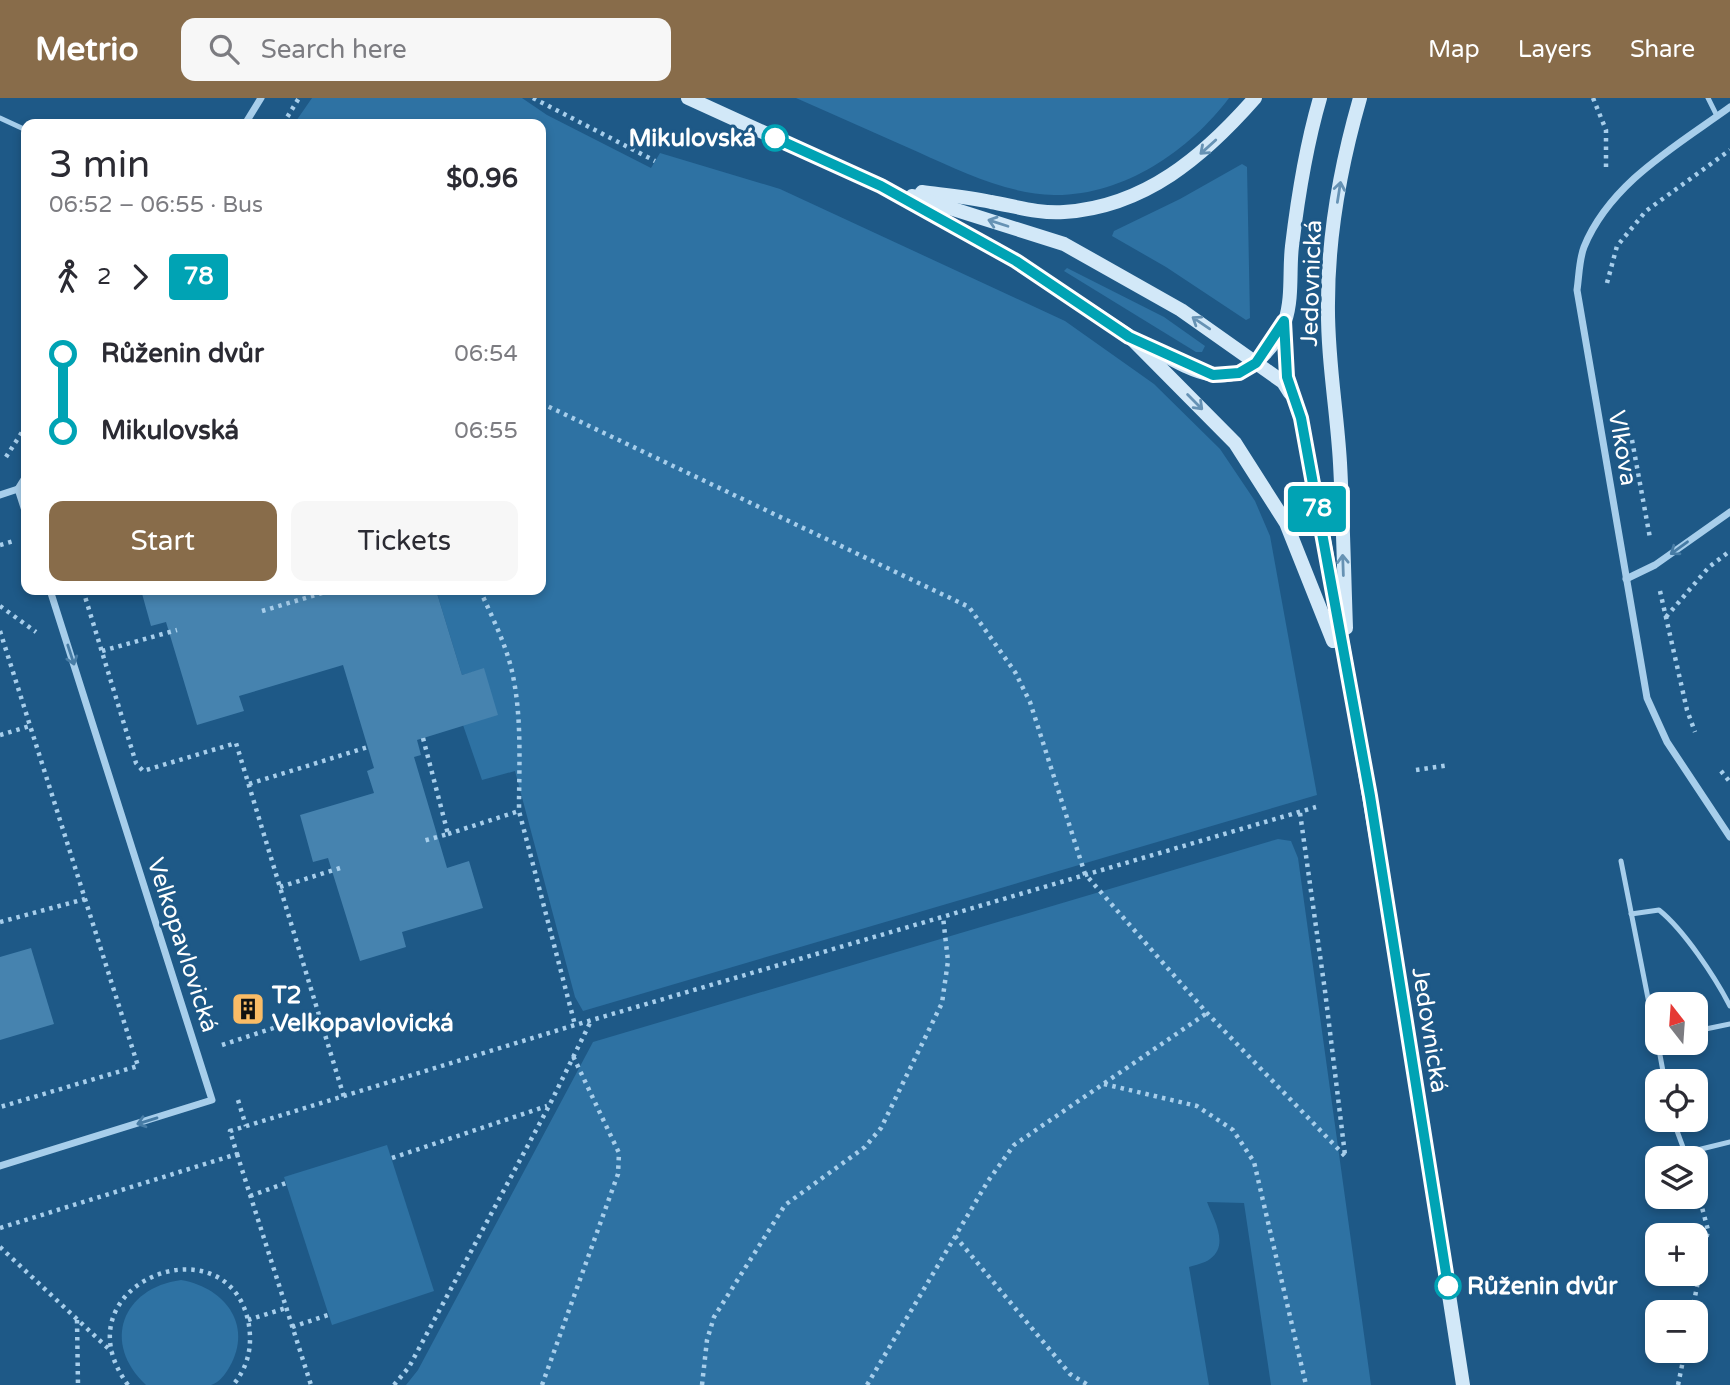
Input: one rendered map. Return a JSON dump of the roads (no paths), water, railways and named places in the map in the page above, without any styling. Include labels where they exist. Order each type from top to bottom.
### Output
[{"type":"main road","points":[[688,98],[881,186],[1016,261],[1129,337],[1213,375],[1239,373],[1256,363]]},
{"type":"main road","points":[[881,186],[1063,212],[1107,205],[1138,195],[1187,165],[1208,148],[1255,98]]},
{"type":"main road","name":"Jedovnická","points":[[1320,98],[1301,181],[1284,321],[1284,356],[1301,418],[1347,682],[1373,810],[1464,1385]]},
{"type":"main road","name":"Jedovnická","points":[[1347,682],[1340,462],[1328,303],[1330,253],[1339,194],[1347,145],[1360,98]]},
{"type":"main road","points":[[881,186],[1064,244],[1181,310],[1283,382],[1294,400]]},
{"type":"main road","name":"Jedovnická","points":[[1256,363],[1284,321]]},
{"type":"main road","points":[[1129,337],[1216,422],[1249,465],[1286,523],[1319,601],[1347,682]]},
{"type":"street","points":[[248,119],[261,98]]},
{"type":"street","name":"Vlkova","points":[[1730,107],[1636,176],[1604,210],[1583,249],[1577,290],[1647,698],[1667,742],[1730,837]]},
{"type":"street","points":[[0,495],[18,489],[21,484]]},
{"type":"street","points":[[18,489],[21,498]]},
{"type":"street","points":[[1626,579],[1655,565],[1730,512]]},
{"type":"street","name":"Velkopavlovická","points":[[0,1166],[212,1100],[52,595]]},
{"type":"lane","points":[[1708,98],[1717,116]]},
{"type":"lane","points":[[0,118],[21,128]]},
{"type":"lane","points":[[1620,861],[1647,992]]},
{"type":"lane","points":[[1631,914],[1658,910],[1672,921],[1715,977],[1730,1006]]},
{"type":"lane","points":[[1708,1029],[1730,1024]]},
{"type":"lane","points":[[1708,1149],[1730,1142]]},
{"type":"place","name":"Mikulovská","points":[[775,138]]},
{"type":"place","name":"T2 Velkopavlovická","points":[[248,1009]]},
{"type":"place","name":"Růženin dvůr","points":[[1448,1286]]}]
